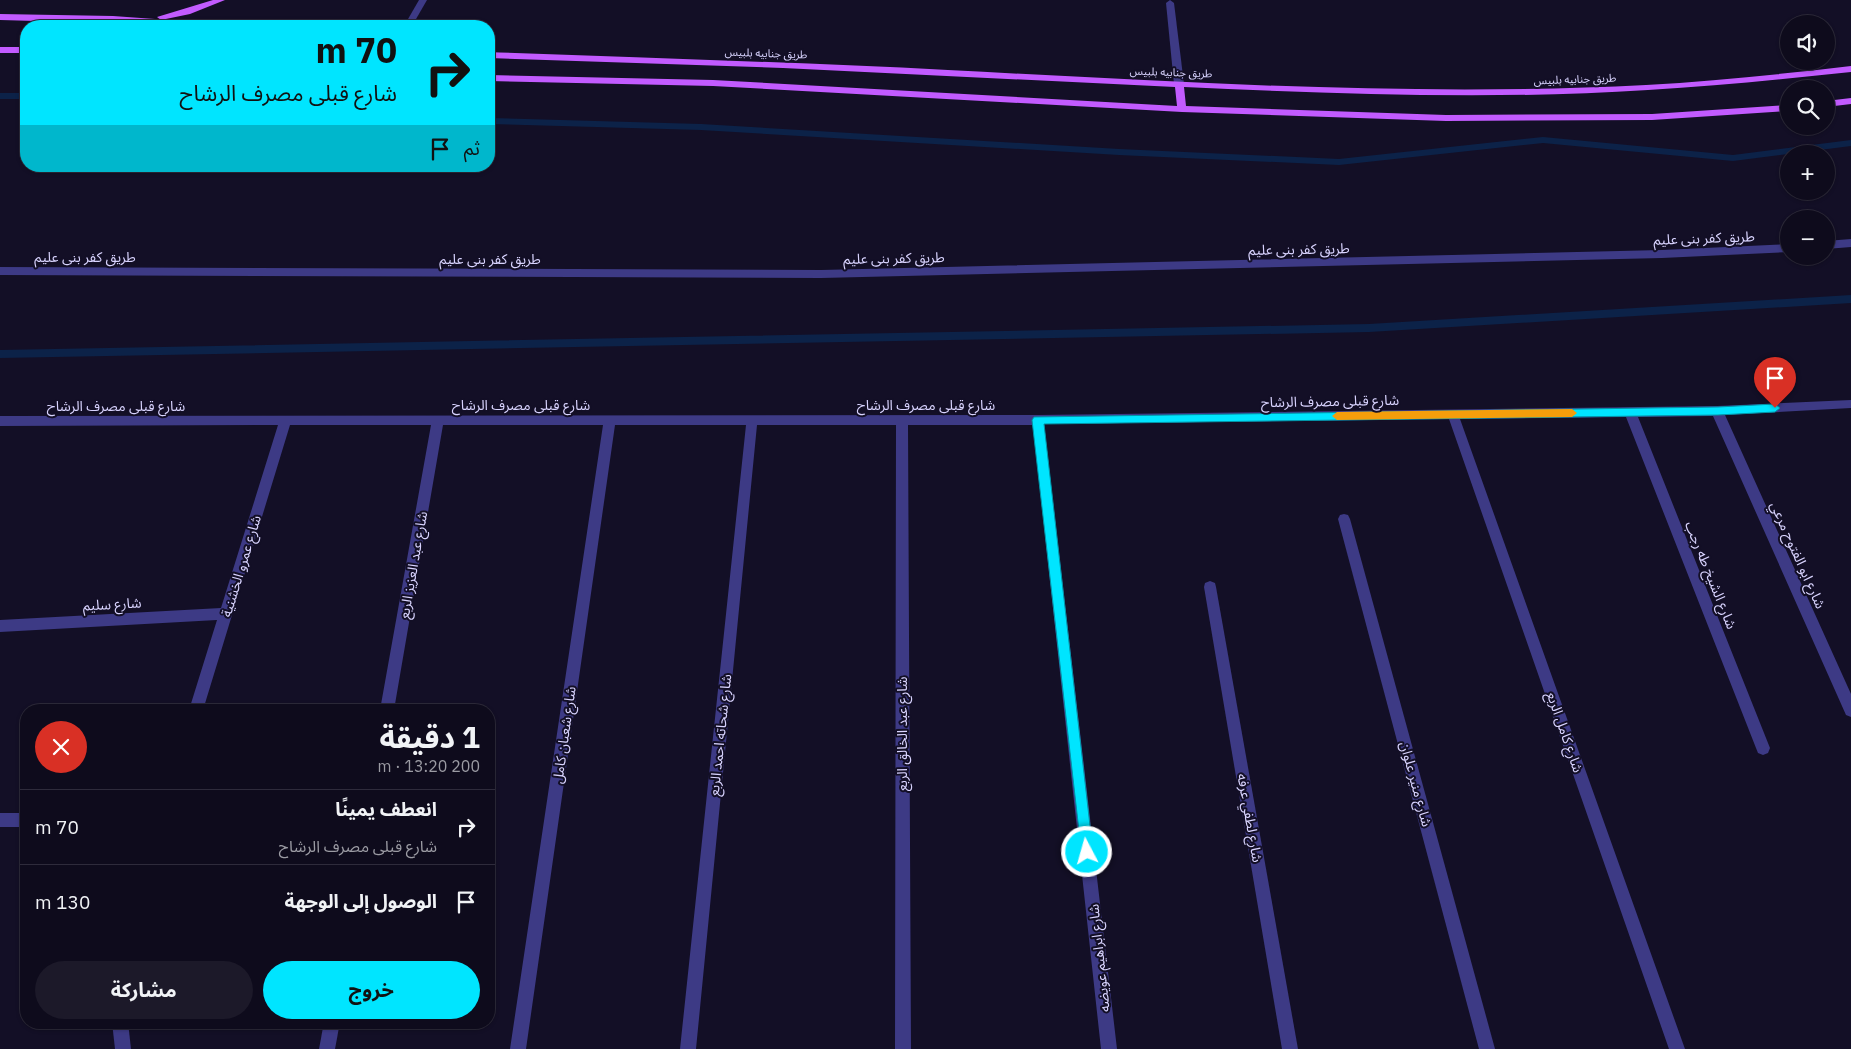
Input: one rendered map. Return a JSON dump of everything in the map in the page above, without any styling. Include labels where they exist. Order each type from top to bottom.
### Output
[{"type":"main road","points":[[0,17],[146,20],[187,12],[221,0]]},
{"type":"main road","points":[[0,50],[20,50]]},
{"type":"main road","name":"طريق جنابيه بلبيس","points":[[495,54],[778,64],[1180,84],[1432,93],[1571,91],[1716,84],[1851,69]]},
{"type":"main road","points":[[495,78],[713,83],[1182,109],[1519,119],[1652,117],[1780,109]]},
{"type":"main road","points":[[1180,84],[1182,109]]},
{"type":"main road","points":[[1835,103],[1851,101]]},
{"type":"street","points":[[411,20],[423,0]]},
{"type":"street","points":[[1170,3],[1180,84]]},
{"type":"street","points":[[1835,244],[1851,243]]},
{"type":"street","name":"طريق كفر بنى عليم","points":[[0,271],[821,274],[1662,254],[1780,248]]},
{"type":"street","name":"شارع قبلى مصرف الرشاح","points":[[0,421],[1038,420],[1718,411],[1851,404]]},
{"type":"street","name":"شارع ابو الفتوح مرعي","points":[[1718,411],[1851,710]]},
{"type":"street","name":"شارع الشيخ طه رجب","points":[[1630,412],[1763,748]]},
{"type":"street","name":"شارع كامل الربع","points":[[1452,414],[1677,1049]]},
{"type":"street","name":"شارع عبد العزيز الربع","points":[[388,704],[438,420]]},
{"type":"street","name":"شارع شعبان كامل","points":[[518,1049],[610,420]]},
{"type":"street","name":"شارع شحاته احمد الربع","points":[[688,1049],[752,420]]},
{"type":"street","name":"شارع عبد الخالق الربع","points":[[902,420],[903,1049]]},
{"type":"street","name":"شارع ابراهيم عويضه","points":[[1038,420],[1109,1049]]},
{"type":"street","name":"شارع عمرو الخشنية","points":[[198,704],[285,422]]},
{"type":"street","name":"شارع منير علوان","points":[[1344,519],[1487,1049]]},
{"type":"street","name":"شارع لطفي عرفه","points":[[1210,587],[1290,1049]]},
{"type":"street","name":"شارع سليم","points":[[0,626],[226,614]]},
{"type":"street","points":[[0,820],[20,820]]},
{"type":"street","points":[[121,1029],[123,1049]]},
{"type":"street","points":[[327,1049],[331,1029]]},
{"type":"waterway","points":[[0,96],[20,96]]},
{"type":"waterway","points":[[495,121],[701,127],[1119,152],[1339,162],[1543,140],[1733,158],[1851,143]]},
{"type":"waterway","points":[[0,354],[1369,328],[1851,299]]},
{"type":"slow traffic","points":[[1337,416],[1572,413]]},
{"type":"route","points":[[1087,852],[1038,420],[1718,411],[1775,408]]}]
